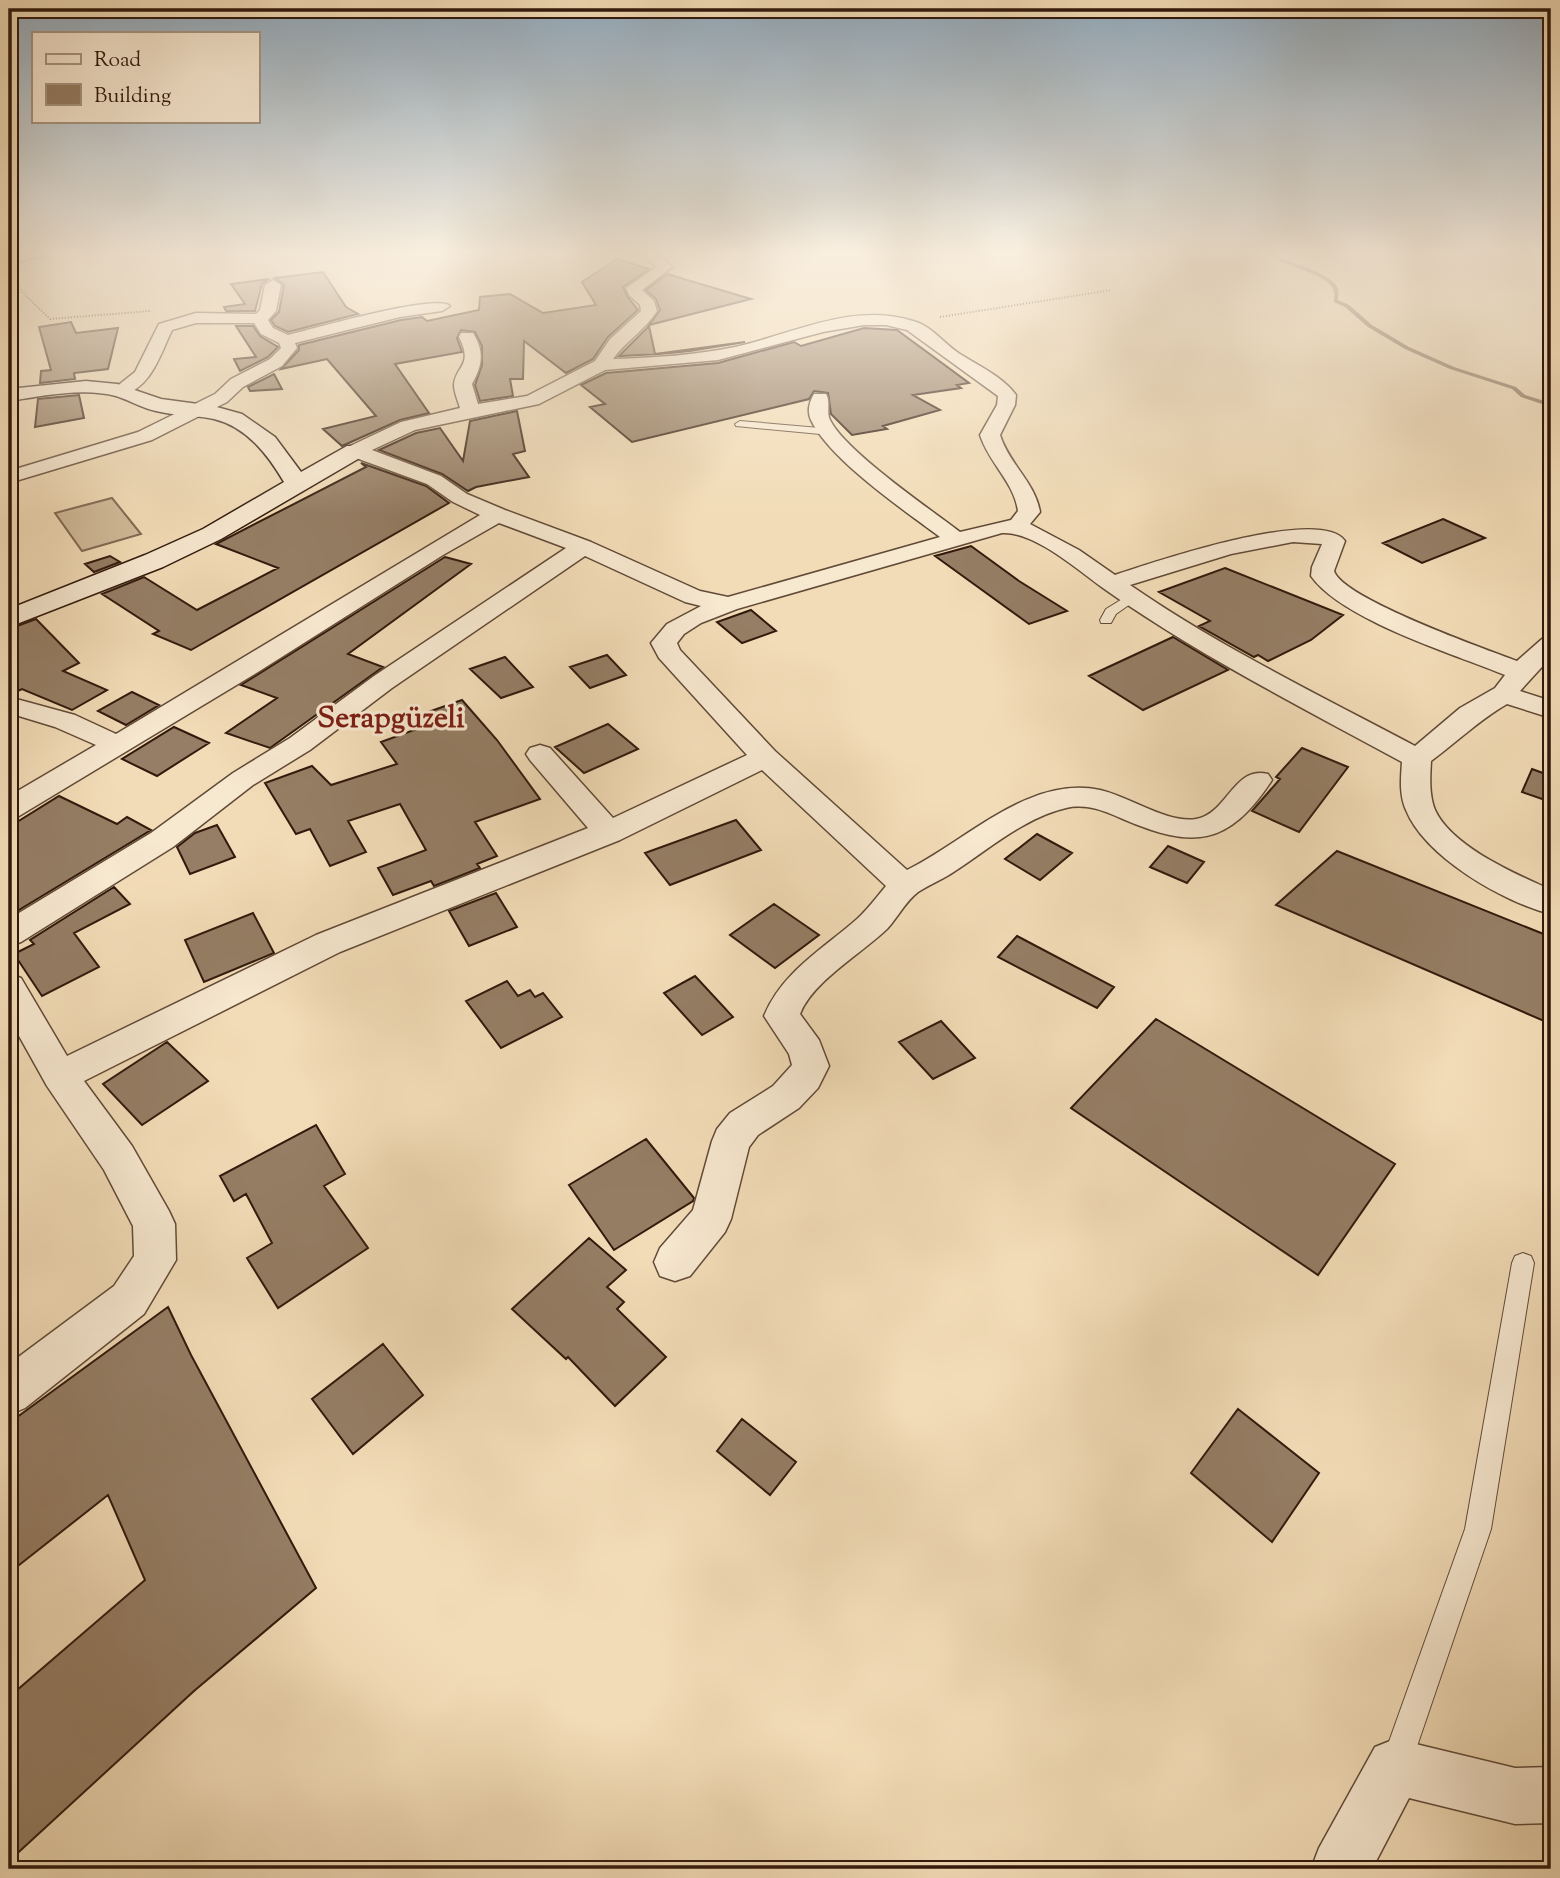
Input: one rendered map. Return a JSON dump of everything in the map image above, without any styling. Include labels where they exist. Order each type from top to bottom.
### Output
[{"type":"street","points":[[120,391],[142,374],[159,340]]},
{"type":"street","points":[[9,477],[134,440],[199,411],[221,398],[228,387],[280,359],[289,348],[286,340]]},
{"type":"street","points":[[469,340],[474,348],[472,367],[463,384],[470,411]]},
{"type":"street","points":[[601,365],[620,340]]},
{"type":"street","points":[[9,619],[154,561],[212,534],[355,451],[408,426],[533,400],[601,365],[734,352],[775,340]]},
{"type":"street","points":[[931,340],[993,382],[1007,395],[1006,405],[990,435],[992,449],[1028,497],[1029,512],[1017,526]]},
{"type":"street","points":[[9,395],[56,389],[120,391],[158,405],[235,418],[261,435],[278,452],[298,486]]},
{"type":"street","points":[[820,398],[818,406],[821,422],[876,477],[957,540]]},
{"type":"street","points":[[355,451],[434,480],[460,498],[497,515],[583,547],[678,590],[709,602],[729,604]]},
{"type":"street","points":[[9,809],[249,667],[435,550],[497,515]]},
{"type":"street","points":[[905,886],[765,757],[668,653],[664,643],[669,633],[729,604],[1002,527],[1017,526],[1071,555],[1227,657],[1417,758]]},
{"type":"street","points":[[1122,590],[1237,547],[1280,537],[1322,534],[1334,541],[1324,565],[1323,576],[1331,587],[1384,616],[1521,672]]},
{"type":"street","points":[[9,934],[162,841],[243,779],[300,744],[383,682],[583,547]]},
{"type":"street","points":[[678,590],[679,626]]},
{"type":"street","points":[[1417,758],[1446,737],[1470,714],[1504,694],[1521,672],[1551,644]]},
{"type":"street","points":[[1504,694],[1551,710]]},
{"type":"street","points":[[9,705],[65,721],[119,745]]},
{"type":"street","points":[[540,754],[609,833]]},
{"type":"street","points":[[60,1076],[346,936],[446,894],[609,833],[706,790],[765,757]]},
{"type":"street","points":[[1417,758],[1415,791],[1421,814],[1434,830],[1476,864],[1504,881],[1551,903]]},
{"type":"street","points":[[675,1262],[711,1219],[732,1141],[737,1132],[744,1124],[786,1097],[806,1077],[811,1066],[806,1050],[782,1016],[784,1003],[798,987],[876,920],[905,886],[1020,818],[1061,799],[1081,795],[1111,802],[1177,828],[1196,830],[1212,825],[1258,780]]},
{"type":"street","points":[[9,987],[60,1076],[118,1158],[154,1224],[155,1260],[129,1300],[9,1392]]},
{"type":"street","points":[[1340,1869],[1395,1768],[1515,1797],[1551,1795]]},
{"type":"lane","points":[[740,424],[831,432]]},
{"type":"lane","points":[[1105,620],[1122,590]]},
{"type":"lane","points":[[1395,1768],[1478,1529],[1523,1263]]},
{"type":"shaded area","points":[[112,498],[141,534],[82,551],[55,513]]},
{"type":"building","points":[[43,340],[115,340],[108,369],[74,373],[75,379],[40,383],[41,371],[51,370]]},
{"type":"building","points":[[245,340],[266,340],[278,347],[268,357],[240,371],[234,359],[256,357]]},
{"type":"building","points":[[321,340],[458,340],[462,352],[395,364],[429,413],[400,420],[342,446],[323,429],[376,416],[327,359],[281,369],[299,350],[299,345]]},
{"type":"building","points":[[479,340],[606,340],[593,359],[566,373],[524,341],[523,379],[510,379],[513,396],[480,401],[475,385],[482,365],[482,346]]},
{"type":"building","points":[[635,340],[652,340],[655,354],[745,342],[690,351],[659,354],[619,356]]},
{"type":"building","points":[[823,340],[910,340],[969,383],[957,385],[961,388],[913,395],[940,410],[883,426],[887,429],[852,435],[831,414],[828,393],[814,391],[809,399],[632,442],[590,407],[605,404],[581,385],[606,373],[718,363],[794,342],[801,346]]},
{"type":"building","points":[[274,374],[282,389],[250,391],[248,387]]},
{"type":"building","points":[[79,395],[84,418],[35,427],[38,399]]},
{"type":"building","points":[[517,411],[525,451],[513,454],[529,477],[476,487],[468,491],[442,474],[379,450],[416,433],[440,428],[463,461],[470,421]]},
{"type":"building","points":[[361,463],[426,486],[449,503],[191,650],[153,634],[159,631],[102,594],[144,577],[197,610],[278,568],[216,544],[366,467]]},
{"type":"building","points":[[1443,519],[1485,538],[1422,563],[1383,543]]},
{"type":"building","points":[[971,546],[1067,611],[1029,624],[935,556]]},
{"type":"building","points":[[110,556],[120,562],[94,572],[85,564]]},
{"type":"building","points":[[445,557],[471,564],[348,654],[383,667],[270,748],[226,733],[277,698],[241,685]]},
{"type":"building","points":[[1225,568],[1343,615],[1311,640],[1268,661],[1258,655],[1254,657],[1199,626],[1210,621],[1159,592]]},
{"type":"building","points":[[751,610],[776,631],[742,643],[717,622]]},
{"type":"building","points":[[36,619],[79,663],[63,671],[107,690],[72,710],[22,689],[9,695],[9,629]]},
{"type":"building","points":[[1173,637],[1228,670],[1143,710],[1089,676]]},
{"type":"building","points":[[607,655],[626,675],[590,688],[570,667]]},
{"type":"building","points":[[505,657],[533,687],[501,698],[470,669]]},
{"type":"building","points":[[132,692],[159,705],[126,725],[98,711]]},
{"type":"building","points":[[462,700],[497,740],[540,799],[475,822],[497,856],[477,864],[480,868],[434,886],[431,881],[393,895],[378,868],[426,850],[400,804],[348,821],[366,852],[330,866],[310,829],[296,834],[265,783],[312,766],[331,785],[397,764],[381,742],[425,726],[417,716]]},
{"type":"building","points":[[608,724],[638,749],[584,773],[555,747]]},
{"type":"building","points":[[174,727],[209,743],[157,776],[122,759]]},
{"type":"building","points":[[1302,748],[1348,767],[1299,832],[1252,811],[1280,779],[1276,777]]},
{"type":"building","points":[[1532,769],[1551,776],[1551,802],[1522,792]]},
{"type":"building","points":[[59,796],[117,824],[127,817],[151,830],[9,916],[9,827]]},
{"type":"building","points":[[736,820],[761,850],[670,885],[645,853]]},
{"type":"building","points":[[217,825],[235,857],[190,874],[177,847],[195,833]]},
{"type":"building","points":[[1037,834],[1072,853],[1040,880],[1005,859]]},
{"type":"building","points":[[1168,846],[1204,862],[1187,883],[1150,867]]},
{"type":"building","points":[[1337,851],[1551,937],[1551,1024],[1276,905]]},
{"type":"building","points":[[114,887],[130,904],[74,933],[99,967],[42,996],[14,954],[34,944],[30,940]]},
{"type":"building","points":[[496,893],[517,927],[469,946],[449,911]]},
{"type":"building","points":[[774,904],[819,935],[775,968],[730,935]]},
{"type":"building","points":[[253,913],[274,953],[204,982],[185,940]]},
{"type":"building","points":[[1017,936],[1114,987],[1097,1008],[998,957]]},
{"type":"building","points":[[695,976],[733,1017],[702,1035],[664,993]]},
{"type":"building","points":[[507,981],[518,996],[530,990],[535,997],[543,993],[562,1017],[501,1048],[466,1001]]},
{"type":"building","points":[[1156,1019],[1395,1164],[1318,1275],[1071,1108]]},
{"type":"building","points":[[941,1021],[975,1058],[933,1079],[899,1042]]},
{"type":"building","points":[[167,1042],[208,1081],[142,1125],[103,1084]]},
{"type":"building","points":[[316,1125],[345,1174],[324,1186],[368,1248],[278,1308],[247,1258],[272,1243],[246,1194],[234,1201],[220,1176]]},
{"type":"building","points":[[646,1139],[694,1198],[614,1250],[569,1185]]},
{"type":"building","points":[[589,1238],[626,1270],[607,1287],[624,1302],[617,1309],[666,1357],[615,1406],[568,1357],[566,1359],[512,1309]]},
{"type":"building","points":[[168,1307],[316,1588],[194,1691],[9,1861],[9,1697],[145,1580],[108,1495],[9,1573],[9,1423]]},
{"type":"building","points":[[383,1344],[423,1395],[353,1454],[312,1399]]},
{"type":"building","points":[[1238,1409],[1319,1473],[1272,1542],[1191,1473]]},
{"type":"building","points":[[742,1419],[796,1462],[770,1495],[717,1451]]},
{"type":"waterway","points":[[1393,340],[1452,368],[1514,388],[1523,396],[1551,405]]},
{"type":"district","name":"Serapgüzeli","points":[[391,719]]}]
